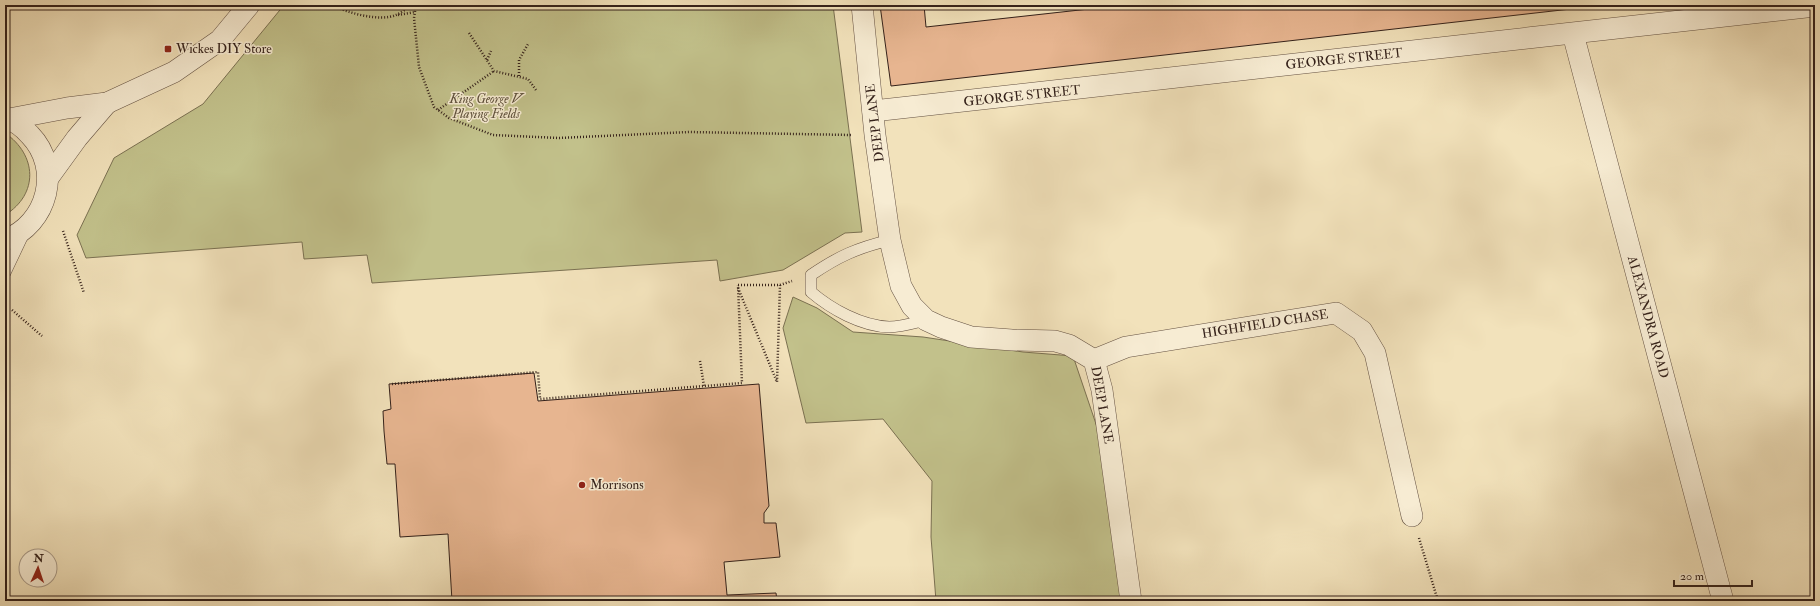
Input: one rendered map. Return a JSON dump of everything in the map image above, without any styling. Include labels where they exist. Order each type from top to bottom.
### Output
[{"type":"street","points":[[7,118],[107,103],[174,72],[220,40],[249,5]]},
{"type":"street","name":"DEEP LANE","points":[[862,5],[873,111],[890,240],[901,286],[912,306],[926,320],[941,327],[971,337],[1055,341],[1079,350],[1094,360],[1102,390],[1131,601]]},
{"type":"street","name":"GEORGE STREET","points":[[873,111],[1815,6]]},
{"type":"street","name":"ALEXANDRA ROAD","points":[[1573,34],[1723,601]]},
{"type":"street","points":[[48,178],[77,138],[107,103]]},
{"type":"street","points":[[5,240],[15,236],[33,221],[45,201],[48,185],[46,162],[37,142],[21,125],[7,118]]},
{"type":"street","name":"HIGHFIELD CHASE","points":[[1094,360],[1126,347],[1336,313],[1362,331],[1375,353],[1412,516]]},
{"type":"lane","points":[[5,273],[27,227]]},
{"type":"lane","points":[[890,240],[864,246],[845,253],[828,263],[811,275],[810,292],[828,306],[869,324],[889,327],[926,320]]},
{"type":"path","points":[[332,5],[345,12],[374,17],[396,16],[415,12]]},
{"type":"path","points":[[396,16],[412,5]]},
{"type":"path","points":[[416,5],[415,12],[419,67],[434,107],[449,118],[493,135],[559,138],[689,132],[856,135]]},
{"type":"path","points":[[469,33],[494,70],[528,79],[536,90]]},
{"type":"path","points":[[519,76],[519,60],[528,44]]},
{"type":"path","points":[[487,61],[491,51]]},
{"type":"path","points":[[438,110],[494,70]]},
{"type":"path","points":[[63,231],[84,293]]},
{"type":"path","points":[[738,285],[780,285],[777,382],[771,368],[738,285]]},
{"type":"path","points":[[392,384],[538,372],[540,399],[742,383],[738,285]]},
{"type":"path","points":[[12,310],[42,336]]},
{"type":"path","points":[[700,361],[704,386]]},
{"type":"path","points":[[1412,516],[1438,601]]},
{"type":"green space","name":"King George V Playing Fields","points":[[284,5],[833,5],[862,232],[845,233],[783,270],[720,281],[717,260],[372,283],[367,255],[304,259],[302,242],[86,258],[77,235],[114,158],[203,104]]},
{"type":"green space","points":[[5,133],[16,142],[23,152],[28,163],[30,174],[28,186],[24,196],[16,206],[5,215]]},
{"type":"green space","points":[[793,297],[817,308],[853,332],[923,337],[1023,352],[1073,356],[1097,427],[1125,601],[936,601],[931,537],[932,481],[883,419],[806,423],[783,328]]},
{"type":"building","points":[[880,5],[924,5],[926,27],[1125,5],[1606,5],[891,86]]},
{"type":"building","name":"Morrisons","points":[[534,373],[538,401],[759,384],[769,506],[764,513],[764,523],[776,523],[780,557],[724,562],[727,595],[776,593],[777,601],[452,601],[448,534],[400,537],[395,464],[387,464],[384,431],[383,411],[391,409],[389,384]]},
{"type":"place","name":"Wickes DIY Store","points":[[168,49]]},
{"type":"place","name":"Morrisons","points":[[582,485]]}]
